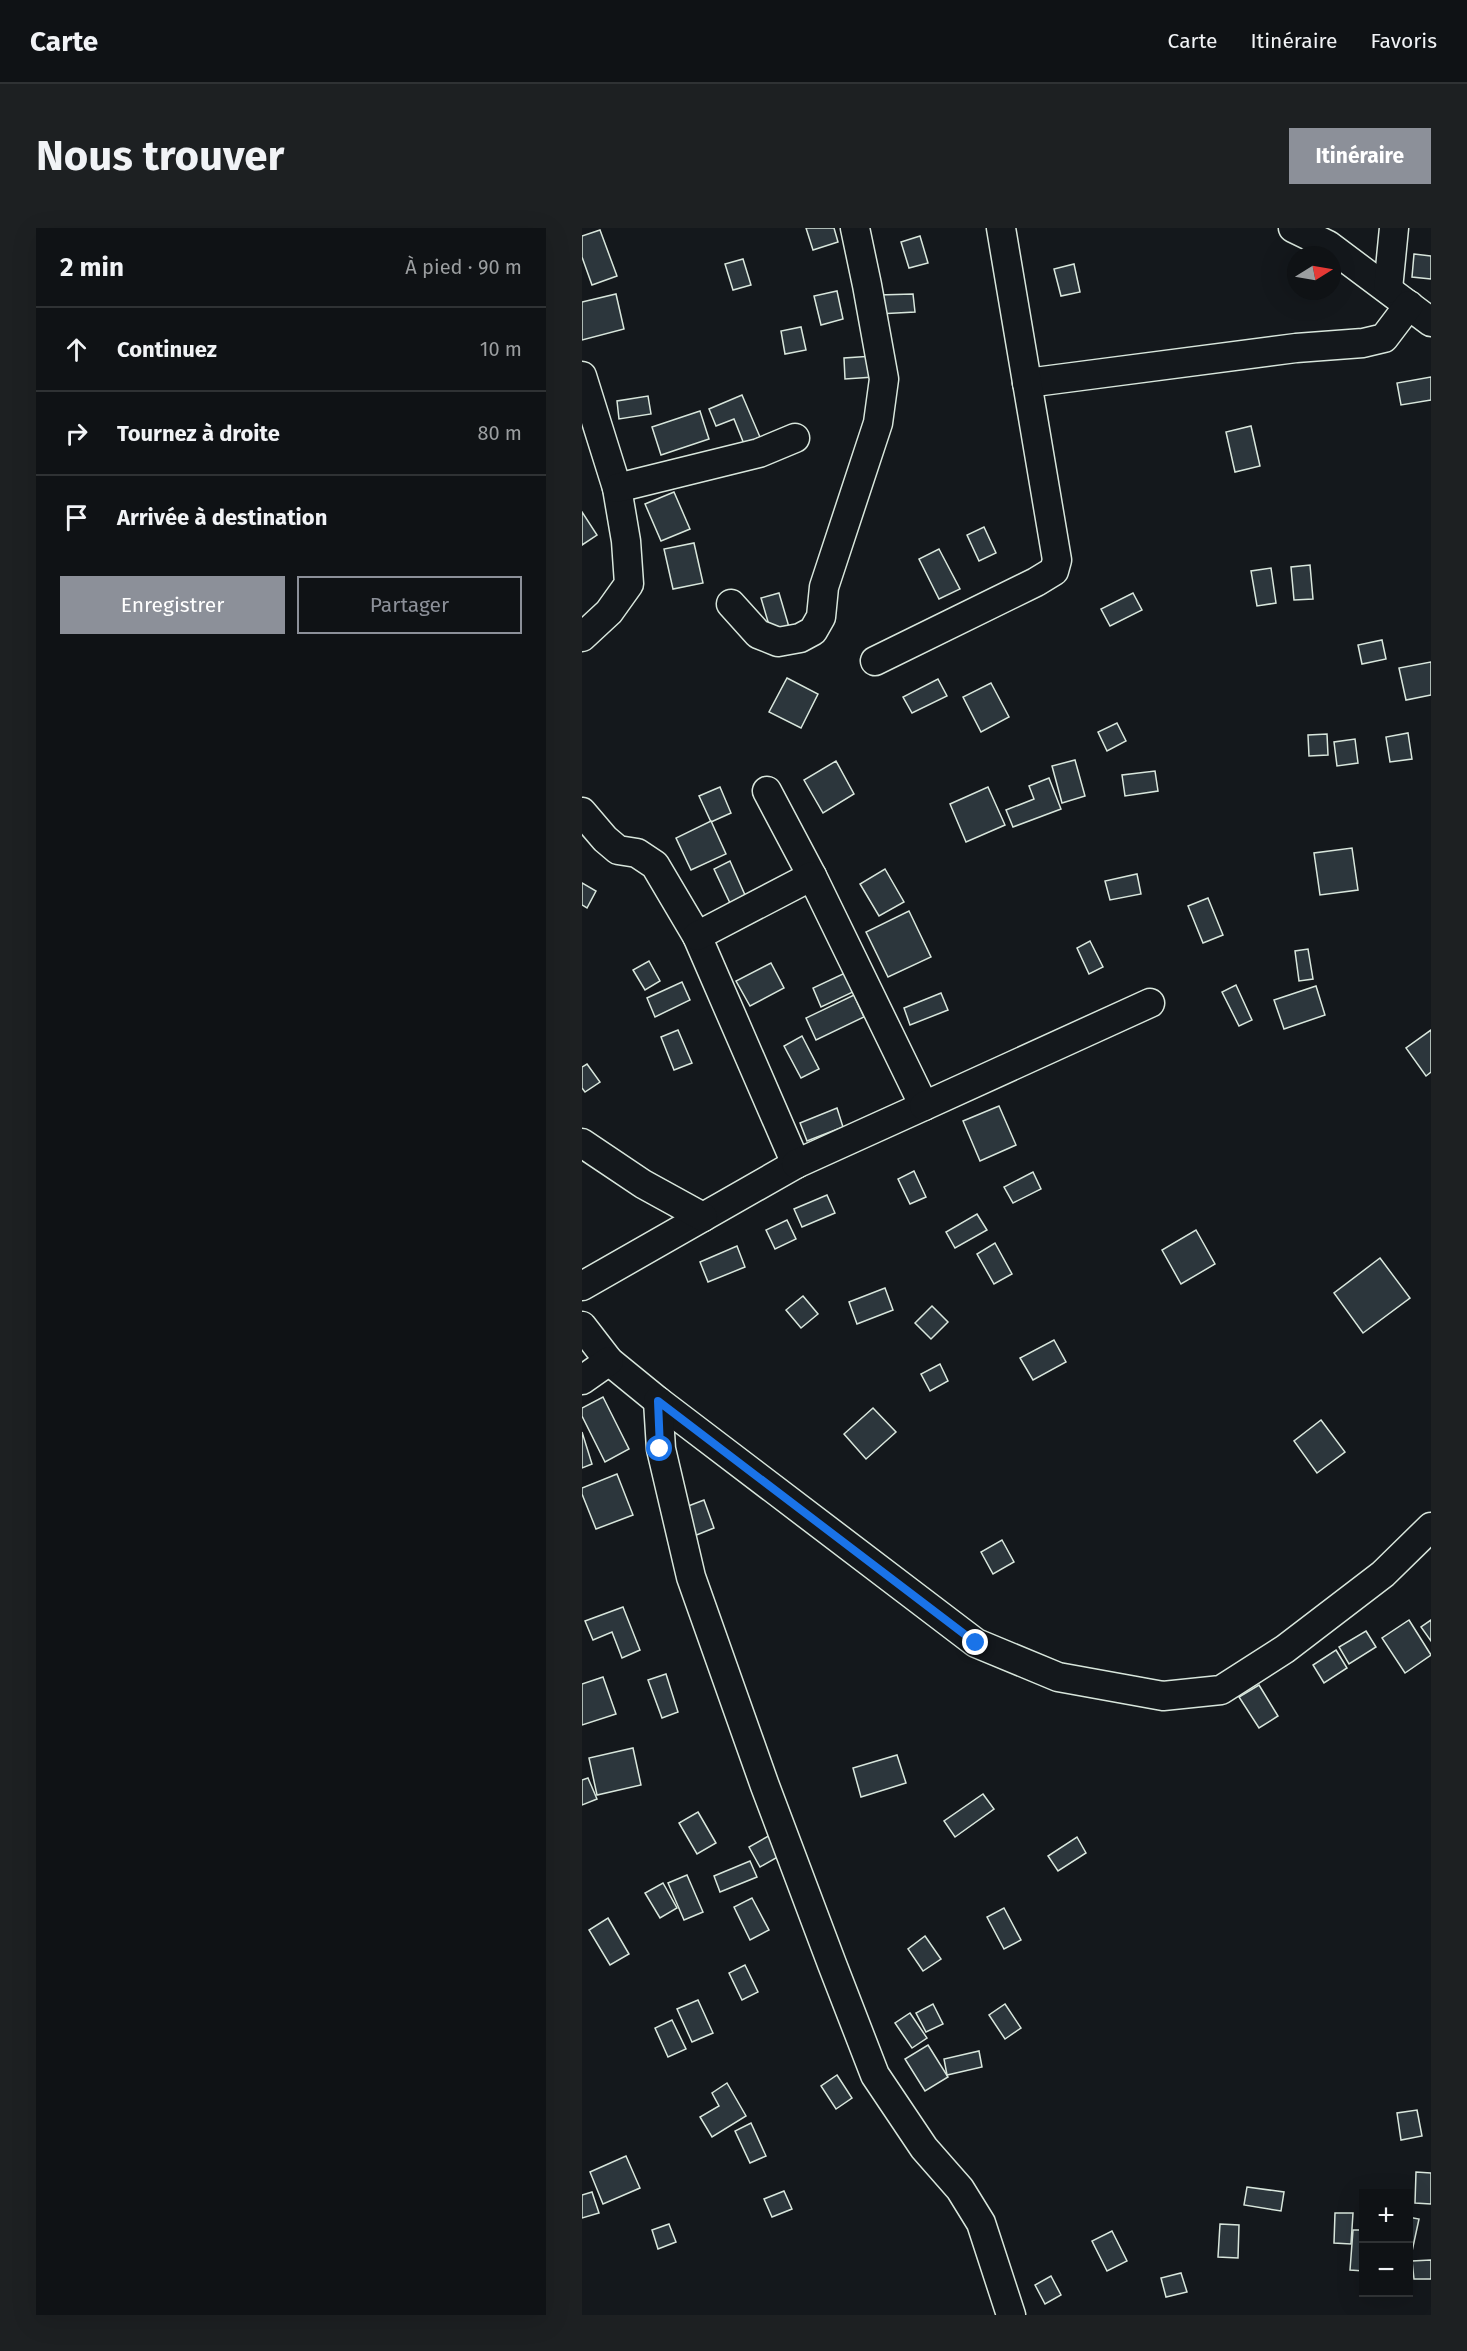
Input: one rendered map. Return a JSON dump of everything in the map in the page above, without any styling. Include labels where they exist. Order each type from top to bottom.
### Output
[{"type":"street","points":[[731,604],[758,634],[778,642],[800,638],[813,631],[821,617],[824,587],[878,423],[884,380],[855,228]]},
{"type":"street","points":[[875,662],[1054,571],[1057,560],[1001,228]]},
{"type":"street","points":[[1293,228],[1328,245],[1409,305]]},
{"type":"street","points":[[1027,383],[1296,348],[1364,343],[1384,338],[1409,305],[1394,228]]},
{"type":"street","points":[[582,376],[617,488],[626,541],[629,584],[609,612],[582,636]]},
{"type":"street","points":[[617,488],[759,453],[795,438]]},
{"type":"street","points":[[767,791],[812,876],[924,1106]]},
{"type":"street","points":[[582,812],[605,839],[618,850],[637,853],[655,865],[697,936],[795,1164]]},
{"type":"street","points":[[697,936],[812,876]]},
{"type":"street","points":[[582,1286],[795,1164],[1150,1004]]},
{"type":"street","points":[[582,1143],[643,1184],[703,1217]]},
{"type":"street","points":[[582,1326],[609,1361],[658,1401],[976,1643],[1058,1677],[1163,1696],[1221,1690],[1285,1649],[1375,1581],[1431,1527]]},
{"type":"street","points":[[582,1380],[609,1361]]},
{"type":"street","points":[[658,1401],[660,1449],[692,1577],[765,1786],[832,1964],[875,2075],[924,2148],[960,2189],[981,2223],[1011,2315]]},
{"type":"building","points":[[806,228],[834,228],[838,242],[813,250]]},
{"type":"building","points":[[600,230],[617,276],[592,285],[582,257],[582,236]]},
{"type":"building","points":[[920,236],[928,263],[909,268],[901,242]]},
{"type":"building","points":[[1414,254],[1431,256],[1431,279],[1412,277]]},
{"type":"building","points":[[743,259],[751,285],[733,290],[725,264]]},
{"type":"building","points":[[1074,264],[1080,292],[1061,296],[1054,269]]},
{"type":"building","points":[[837,291],[843,319],[821,325],[814,296]]},
{"type":"building","points":[[616,294],[624,329],[582,340],[582,302]]},
{"type":"building","points":[[913,294],[915,312],[878,314],[878,295]]},
{"type":"building","points":[[801,327],[806,350],[785,354],[781,331]]},
{"type":"building","points":[[873,356],[874,377],[845,379],[844,358]]},
{"type":"building","points":[[1431,377],[1431,400],[1401,405],[1397,383]]},
{"type":"building","points":[[742,395],[760,437],[744,444],[734,419],[716,426],[709,409]]},
{"type":"building","points":[[648,396],[651,414],[619,419],[617,401]]},
{"type":"building","points":[[700,411],[709,439],[661,455],[652,427]]},
{"type":"building","points":[[1251,426],[1260,466],[1235,472],[1226,432]]},
{"type":"building","points":[[674,492],[690,529],[661,541],[645,504]]},
{"type":"building","points":[[582,512],[597,535],[582,545]]},
{"type":"building","points":[[984,527],[996,553],[979,561],[967,535]]},
{"type":"building","points":[[694,543],[703,583],[673,589],[664,549]]},
{"type":"building","points":[[939,549],[960,589],[939,599],[919,559]]},
{"type":"building","points":[[1310,565],[1313,599],[1294,600],[1291,567]]},
{"type":"building","points":[[1271,568],[1276,603],[1257,606],[1251,571]]},
{"type":"building","points":[[779,593],[789,627],[771,632],[761,598]]},
{"type":"building","points":[[1133,593],[1142,610],[1110,626],[1101,609]]},
{"type":"building","points":[[1382,640],[1386,659],[1362,664],[1358,645]]},
{"type":"building","points":[[1431,662],[1431,695],[1406,700],[1399,668]]},
{"type":"building","points":[[787,678],[818,694],[801,728],[769,712]]},
{"type":"building","points":[[938,679],[947,696],[912,713],[903,697]]},
{"type":"building","points":[[991,683],[1009,717],[981,732],[963,697]]},
{"type":"building","points":[[1117,723],[1126,741],[1107,751],[1098,732]]},
{"type":"building","points":[[1408,733],[1412,759],[1390,762],[1386,737]]},
{"type":"building","points":[[1327,734],[1328,755],[1309,756],[1308,735]]},
{"type":"building","points":[[1355,739],[1358,763],[1337,766],[1334,742]]},
{"type":"building","points":[[1075,760],[1085,796],[1062,803],[1052,766]]},
{"type":"building","points":[[836,761],[854,794],[823,813],[804,780]]},
{"type":"building","points":[[1155,771],[1158,791],[1125,796],[1122,775]]},
{"type":"building","points":[[1049,778],[1061,809],[1013,827],[1006,810],[1034,799],[1029,786]]},
{"type":"building","points":[[720,787],[731,813],[711,822],[699,796]]},
{"type":"building","points":[[988,787],[1005,825],[966,842],[950,804]]},
{"type":"building","points":[[711,821],[726,854],[691,870],[676,838]]},
{"type":"building","points":[[1352,848],[1358,890],[1320,895],[1314,853]]},
{"type":"building","points":[[730,861],[745,895],[730,903],[714,869]]},
{"type":"building","points":[[885,869],[904,902],[879,916],[860,884]]},
{"type":"building","points":[[1137,874],[1141,894],[1110,900],[1105,881]]},
{"type":"building","points":[[582,883],[596,891],[587,908],[582,905]]},
{"type":"building","points":[[1208,898],[1223,935],[1203,943],[1188,906]]},
{"type":"building","points":[[909,911],[931,957],[888,977],[866,932]]},
{"type":"building","points":[[1090,941],[1103,967],[1089,974],[1077,948]]},
{"type":"building","points":[[1308,949],[1313,979],[1299,981],[1295,951]]},
{"type":"building","points":[[649,961],[660,981],[645,990],[633,970]]},
{"type":"building","points":[[771,963],[784,988],[750,1006],[736,981]]},
{"type":"building","points":[[845,973],[853,992],[821,1007],[813,988]]},
{"type":"building","points":[[682,982],[690,1000],[655,1017],[647,998]]},
{"type":"building","points":[[1236,985],[1252,1020],[1239,1026],[1222,992]]},
{"type":"building","points":[[1316,986],[1325,1015],[1284,1029],[1274,1000]]},
{"type":"building","points":[[941,993],[948,1010],[910,1025],[904,1008]]},
{"type":"building","points":[[854,995],[864,1017],[816,1040],[806,1018]]},
{"type":"building","points":[[678,1030],[692,1063],[674,1070],[661,1037]]},
{"type":"building","points":[[1431,1030],[1431,1072],[1426,1076],[1406,1048]]},
{"type":"building","points":[[802,1036],[819,1069],[801,1078],[784,1046]]},
{"type":"building","points":[[587,1064],[600,1082],[585,1092],[582,1088],[582,1067]]},
{"type":"building","points":[[999,1106],[1016,1145],[980,1161],[963,1121]]},
{"type":"building","points":[[837,1108],[843,1127],[807,1141],[800,1123]]},
{"type":"building","points":[[914,1171],[926,1197],[910,1204],[898,1179]]},
{"type":"building","points":[[1033,1172],[1041,1189],[1013,1203],[1004,1187]]},
{"type":"building","points":[[827,1195],[835,1213],[802,1227],[794,1209]]},
{"type":"building","points":[[977,1214],[987,1230],[955,1248],[946,1232]]},
{"type":"building","points":[[787,1220],[796,1239],[775,1249],[766,1230]]},
{"type":"building","points":[[1196,1230],[1215,1264],[1181,1284],[1162,1250]]},
{"type":"building","points":[[995,1243],[1012,1274],[994,1284],[977,1254]]},
{"type":"building","points":[[737,1246],[745,1267],[708,1282],[700,1262]]},
{"type":"building","points":[[1380,1258],[1410,1298],[1363,1333],[1334,1293]]},
{"type":"building","points":[[885,1288],[893,1310],[857,1324],[849,1302]]},
{"type":"building","points":[[803,1296],[818,1314],[801,1328],[786,1310]]},
{"type":"building","points":[[932,1306],[948,1322],[931,1339],[915,1323]]},
{"type":"building","points":[[1054,1340],[1066,1362],[1033,1380],[1020,1358]]},
{"type":"building","points":[[940,1364],[948,1381],[930,1391],[921,1374]]},
{"type":"building","points":[[603,1397],[629,1449],[605,1462],[582,1416],[582,1408]]},
{"type":"building","points":[[873,1408],[896,1432],[866,1459],[844,1434]]},
{"type":"building","points":[[1321,1420],[1345,1452],[1317,1473],[1294,1441]]},
{"type":"building","points":[[582,1432],[592,1464],[582,1468]]},
{"type":"building","points":[[617,1474],[633,1515],[596,1529],[582,1494],[582,1488]]},
{"type":"building","points":[[704,1500],[714,1528],[694,1536],[683,1508]]},
{"type":"building","points":[[1002,1540],[1014,1562],[993,1574],[981,1552]]},
{"type":"building","points":[[623,1607],[640,1650],[622,1658],[612,1632],[593,1640],[585,1621]]},
{"type":"building","points":[[1409,1620],[1431,1655],[1405,1673],[1382,1638]]},
{"type":"building","points":[[1431,1620],[1431,1641],[1421,1627]]},
{"type":"building","points":[[1366,1631],[1376,1647],[1349,1664],[1339,1647]]},
{"type":"building","points":[[1336,1650],[1347,1668],[1324,1683],[1313,1665]]},
{"type":"building","points":[[666,1674],[678,1712],[662,1718],[648,1680]]},
{"type":"building","points":[[603,1677],[616,1714],[582,1725],[582,1684]]},
{"type":"building","points":[[1259,1685],[1278,1716],[1259,1728],[1239,1697]]},
{"type":"building","points":[[633,1748],[641,1785],[597,1795],[589,1758]]},
{"type":"building","points":[[897,1755],[906,1783],[861,1797],[853,1768]]},
{"type":"building","points":[[588,1778],[597,1799],[582,1805],[582,1780]]},
{"type":"building","points":[[983,1794],[994,1809],[955,1837],[944,1821]]},
{"type":"building","points":[[698,1812],[716,1843],[697,1854],[679,1823]]},
{"type":"building","points":[[772,1834],[783,1854],[760,1867],[749,1847]]},
{"type":"building","points":[[1077,1837],[1086,1853],[1058,1871],[1048,1856]]},
{"type":"building","points":[[750,1861],[757,1877],[720,1892],[714,1876]]},
{"type":"building","points":[[687,1875],[703,1912],[684,1920],[668,1883]]},
{"type":"building","points":[[663,1883],[677,1908],[660,1918],[645,1893]]},
{"type":"building","points":[[752,1898],[769,1930],[750,1940],[734,1907]]},
{"type":"building","points":[[1004,1908],[1021,1940],[1004,1949],[987,1917]]},
{"type":"building","points":[[608,1918],[629,1954],[610,1965],[589,1930]]},
{"type":"building","points":[[925,1936],[941,1959],[923,1971],[908,1949]]},
{"type":"building","points":[[745,1965],[758,1992],[742,2000],[729,1973]]},
{"type":"building","points":[[698,2000],[713,2033],[692,2042],[677,2009]]},
{"type":"building","points":[[933,2004],[943,2024],[926,2032],[916,2013]]},
{"type":"building","points":[[1005,2004],[1021,2028],[1005,2039],[989,2015]]},
{"type":"building","points":[[910,2013],[927,2038],[912,2048],[895,2023]]},
{"type":"building","points":[[672,2020],[686,2049],[668,2057],[655,2028]]},
{"type":"building","points":[[928,2045],[948,2077],[925,2091],[905,2059]]},
{"type":"building","points":[[979,2051],[982,2067],[947,2075],[944,2059]]},
{"type":"building","points":[[837,2075],[852,2098],[836,2109],[821,2086]]},
{"type":"building","points":[[727,2083],[746,2116],[712,2137],[700,2117],[719,2106],[712,2093]]},
{"type":"building","points":[[1417,2110],[1422,2136],[1401,2140],[1397,2113]]},
{"type":"building","points":[[751,2123],[766,2156],[750,2163],[735,2131]]},
{"type":"building","points":[[626,2156],[640,2188],[603,2204],[590,2172]]},
{"type":"building","points":[[1416,2172],[1431,2173],[1431,2204],[1415,2203]]},
{"type":"building","points":[[1247,2187],[1284,2192],[1281,2211],[1244,2205]]},
{"type":"building","points":[[784,2191],[792,2209],[772,2217],[764,2199]]},
{"type":"building","points":[[592,2192],[599,2213],[582,2218],[582,2195]]},
{"type":"building","points":[[1335,2213],[1353,2213],[1351,2244],[1334,2243]]},
{"type":"building","points":[[1413,2218],[1419,2219],[1413,2247]]},
{"type":"building","points":[[669,2224],[676,2242],[658,2249],[652,2230]]},
{"type":"building","points":[[1220,2224],[1239,2225],[1238,2258],[1218,2257]]},
{"type":"building","points":[[1353,2230],[1359,2230],[1359,2271],[1350,2270]]},
{"type":"building","points":[[1112,2231],[1127,2261],[1107,2271],[1092,2241]]},
{"type":"building","points":[[1431,2260],[1431,2279],[1414,2279],[1413,2261]]},
{"type":"building","points":[[1181,2273],[1187,2292],[1166,2297],[1161,2278]]},
{"type":"building","points":[[1051,2276],[1061,2295],[1045,2304],[1035,2285]]},
{"type":"route","points":[[660,1449],[658,1401],[976,1643]]}]
